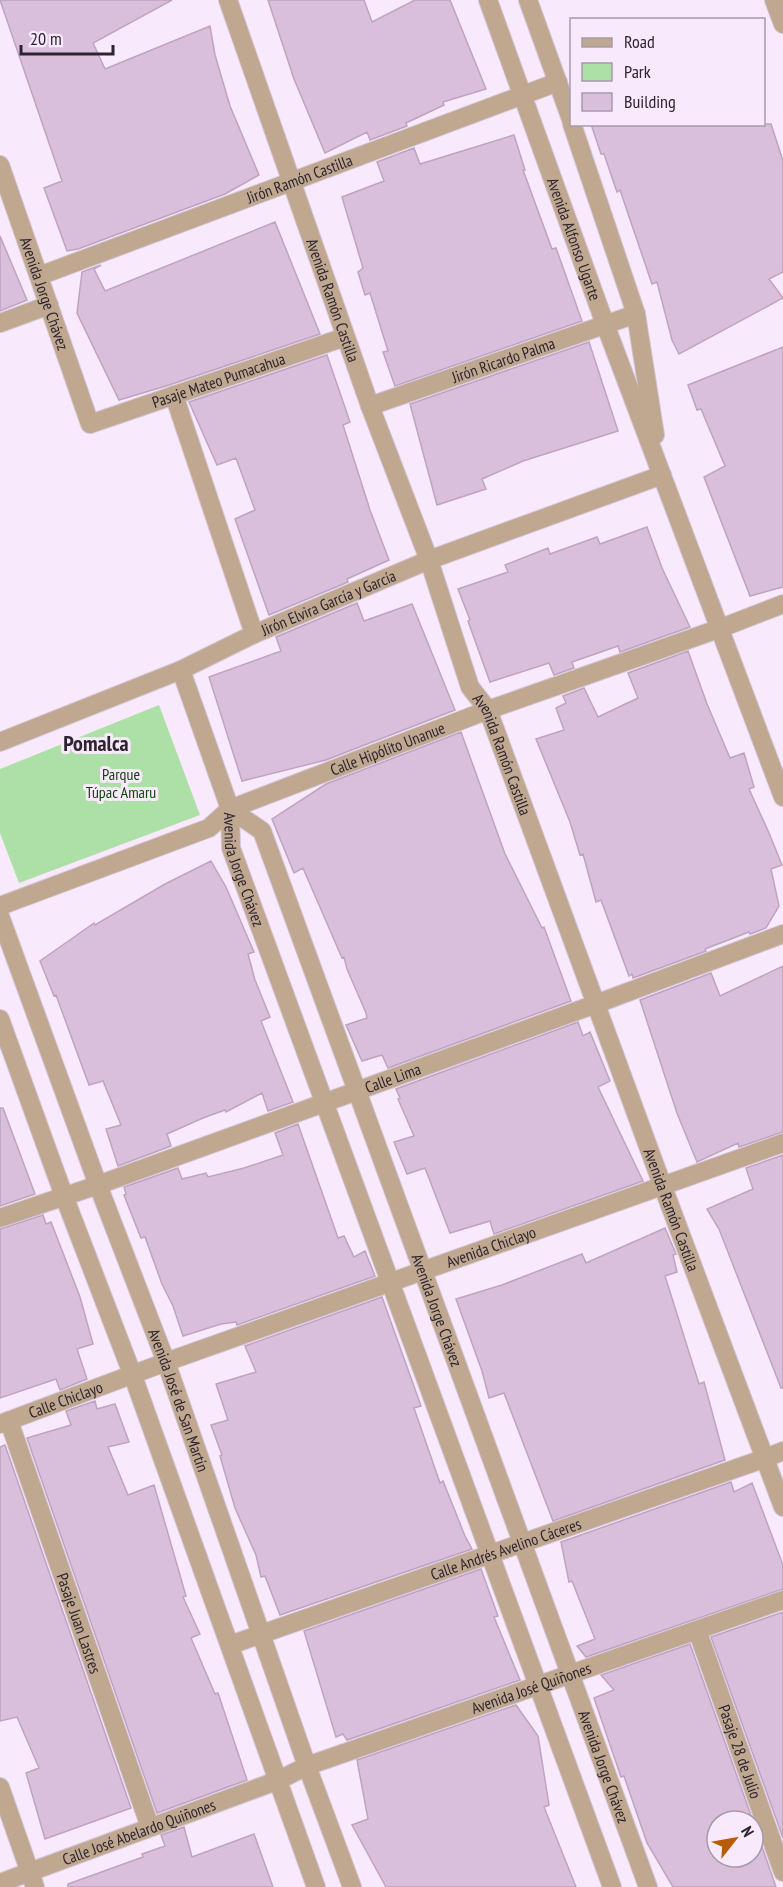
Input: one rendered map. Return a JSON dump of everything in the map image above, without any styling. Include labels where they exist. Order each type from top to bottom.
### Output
[{"type":"street","name":"Avenida Ramón Castilla","points":[[228,0],[345,337],[429,560],[470,687],[489,710],[783,1507]]},
{"type":"street","name":"Avenida Alfonso Ugarte","points":[[488,0],[605,324],[783,797]]},
{"type":"street","name":"Avenida Alfonso Ugarte","points":[[528,0],[570,117]]},
{"type":"street","points":[[774,0],[783,24]]},
{"type":"street","name":"Jirón Ramón Castilla","points":[[39,276],[558,82]]},
{"type":"street","name":"Avenida Alfonso Ugarte","points":[[573,126],[636,314],[662,475]]},
{"type":"street","name":"Avenida Jorge Chávez","points":[[0,165],[90,424]]},
{"type":"street","points":[[0,323],[49,305]]},
{"type":"street","name":"Jirón Ricardo Palma","points":[[370,406],[636,314]]},
{"type":"street","name":"Pasaje Mateo Pumacahua","points":[[90,424],[345,337]]},
{"type":"street","points":[[174,395],[254,634]]},
{"type":"street","name":"Jirón Elvira García y García","points":[[0,742],[181,669],[254,634],[429,560],[662,475]]},
{"type":"street","name":"Calle Hipólito Unanue","points":[[0,906],[209,828],[230,809],[489,710],[783,604]]},
{"type":"street","points":[[181,669],[230,809]]},
{"type":"street","name":"Avenida Jorge Chávez","points":[[230,809],[261,831],[648,1887]]},
{"type":"street","name":"Avenida Jorge Chávez","points":[[230,809],[231,848],[612,1887]]},
{"type":"street","name":"Avenida José de San Martín","points":[[0,916],[98,1185],[166,1362],[307,1766],[352,1887]]},
{"type":"street","name":"Calle Lima","points":[[0,1218],[98,1185],[783,934]]},
{"type":"street","points":[[0,1018],[64,1196],[133,1376],[316,1887]]},
{"type":"street","name":"Avenida Chiclayo","points":[[133,1376],[166,1362],[783,1143]]},
{"type":"street","name":"Calle Chiclayo","points":[[4,1423],[133,1376]]},
{"type":"street","name":"Pasaje Juan Lastres","points":[[4,1423],[150,1827]]},
{"type":"street","name":"Calle Andrés Avelino Cáceres","points":[[230,1645],[783,1451]]},
{"type":"street","name":"Avenida José Quiñones","points":[[279,1780],[307,1766],[783,1600]]},
{"type":"street","name":"Pasaje 28 de Julio","points":[[697,1630],[783,1872]]},
{"type":"street","name":"Calle José Abelardo Quiñones","points":[[0,1883],[32,1880],[150,1827],[279,1780]]},
{"type":"street","points":[[0,1788],[32,1880]]},
{"type":"green space","name":"Parque Túpac Amaru","points":[[159,705],[200,815],[19,883],[0,833],[0,769]]},
{"type":"building","points":[[0,0],[172,0],[93,43],[105,69],[210,26],[215,55],[230,106],[259,175],[225,194],[78,249],[67,251],[44,188],[62,181]]},
{"type":"building","points":[[268,0],[364,0],[372,22],[415,0],[450,0],[486,89],[443,102],[444,105],[406,123],[407,126],[370,140],[367,132],[325,153],[294,79]]},
{"type":"building","points":[[765,124],[771,124],[783,161],[783,272],[769,279],[783,298],[679,354],[672,340],[657,282],[652,284],[620,190],[617,192],[604,154],[601,154],[592,126],[765,126]]},
{"type":"building","points":[[514,135],[525,170],[523,170],[552,249],[556,248],[582,321],[395,386],[383,352],[388,351],[370,293],[365,295],[358,272],[363,268],[342,197],[384,181],[377,162],[414,148],[420,164]]},
{"type":"building","points":[[275,222],[320,334],[119,400],[77,313],[82,272],[101,265],[94,269],[105,291]]},
{"type":"building","points":[[0,236],[27,300],[0,311]]},
{"type":"building","points":[[589,342],[618,431],[523,461],[482,479],[486,489],[437,505],[410,404]]},
{"type":"building","points":[[783,347],[783,587],[750,596],[704,477],[725,466],[701,409],[697,410],[688,385]]},
{"type":"building","points":[[327,355],[350,422],[343,425],[370,510],[389,560],[347,579],[348,582],[269,615],[235,519],[255,510],[236,458],[217,465],[189,402]]},
{"type":"building","points":[[647,527],[662,568],[690,627],[620,652],[618,646],[572,662],[574,668],[554,675],[549,663],[490,682],[458,589],[508,572],[505,565],[548,548],[550,554],[597,537],[600,544]]},
{"type":"building","points":[[357,603],[364,621],[412,604],[455,710],[326,760],[242,781],[209,677],[281,651],[276,637]]},
{"type":"building","points":[[688,651],[730,758],[744,753],[754,787],[749,789],[782,865],[771,869],[779,906],[766,928],[750,934],[749,932],[705,949],[706,951],[633,978],[632,974],[629,976],[601,900],[596,902],[583,854],[580,855],[570,822],[536,739],[564,730],[556,708],[566,703],[563,696],[584,688],[598,717],[638,698],[628,673]]},
{"type":"building","points":[[461,732],[505,854],[542,928],[544,927],[571,1001],[388,1068],[382,1055],[362,1061],[346,1025],[367,1018],[366,1013],[344,957],[342,958],[303,868],[294,873],[272,819],[326,784]]},
{"type":"building","points":[[211,861],[226,887],[254,952],[248,954],[255,980],[270,1017],[261,1021],[293,1102],[268,1111],[262,1093],[226,1112],[225,1110],[203,1118],[167,1134],[171,1146],[118,1166],[106,1129],[121,1125],[103,1081],[89,1085],[56,995],[54,996],[40,961],[94,923],[95,925],[165,884]]},
{"type":"building","points":[[783,966],[783,1132],[739,1147],[738,1143],[697,1162],[677,1113],[640,1000],[711,973],[720,996]]},
{"type":"building","points":[[578,1022],[583,1036],[590,1032],[610,1081],[598,1087],[643,1181],[494,1234],[490,1221],[450,1233],[425,1168],[407,1174],[394,1142],[414,1136],[396,1089]]},
{"type":"building","points":[[0,1108],[3,1108],[35,1194],[0,1206]]},
{"type":"building","points":[[298,1124],[338,1238],[344,1236],[354,1257],[365,1251],[375,1276],[237,1325],[236,1322],[221,1324],[183,1336],[145,1237],[141,1238],[124,1195],[126,1194],[124,1187],[178,1168],[182,1179],[206,1173],[208,1177],[283,1155],[275,1133]]},
{"type":"building","points":[[783,1155],[783,1388],[781,1388],[719,1229],[707,1209],[753,1189],[746,1168]]},
{"type":"building","points":[[43,1215],[46,1224],[51,1222],[80,1297],[93,1344],[77,1349],[87,1379],[60,1390],[56,1379],[0,1398],[0,1229]]},
{"type":"building","points":[[665,1228],[676,1254],[673,1255],[677,1272],[665,1276],[699,1384],[704,1382],[725,1460],[553,1521],[504,1393],[489,1398],[482,1371],[456,1299],[502,1285],[582,1254],[586,1263]]},
{"type":"building","points":[[382,1297],[421,1406],[414,1408],[440,1483],[443,1481],[472,1549],[280,1615],[265,1576],[261,1577],[256,1555],[235,1508],[220,1456],[222,1455],[211,1425],[228,1420],[216,1384],[256,1372],[245,1346]]},
{"type":"building","points":[[95,1401],[97,1409],[115,1404],[129,1442],[108,1447],[128,1495],[154,1485],[186,1596],[183,1597],[200,1634],[191,1638],[215,1694],[218,1693],[247,1780],[157,1813],[27,1438],[71,1425],[66,1411]]},
{"type":"building","points":[[5,1445],[131,1808],[45,1839],[26,1773],[39,1768],[17,1717],[0,1721],[0,1447]]},
{"type":"building","points":[[731,1482],[734,1492],[752,1483],[783,1565],[783,1589],[586,1657],[577,1646],[595,1639],[572,1581],[569,1582],[561,1542]]},
{"type":"building","points":[[481,1569],[498,1616],[494,1617],[520,1680],[347,1740],[343,1734],[336,1737],[304,1631]]},
{"type":"building","points":[[783,1612],[783,1838],[711,1637]]},
{"type":"building","points":[[690,1644],[749,1809],[705,1809],[705,1869],[765,1869],[765,1855],[776,1887],[673,1887],[647,1843],[594,1698],[614,1690],[601,1675]]},
{"type":"building","points":[[516,1705],[538,1736],[549,1805],[544,1807],[576,1887],[386,1887],[352,1825],[368,1819],[357,1760]]},
{"type":"building","points":[[184,1827],[192,1857],[254,1834],[273,1887],[68,1887],[68,1884],[143,1857],[142,1854],[165,1846],[161,1835]]},
{"type":"district","name":"Pomalca","points":[[96,743]]}]
